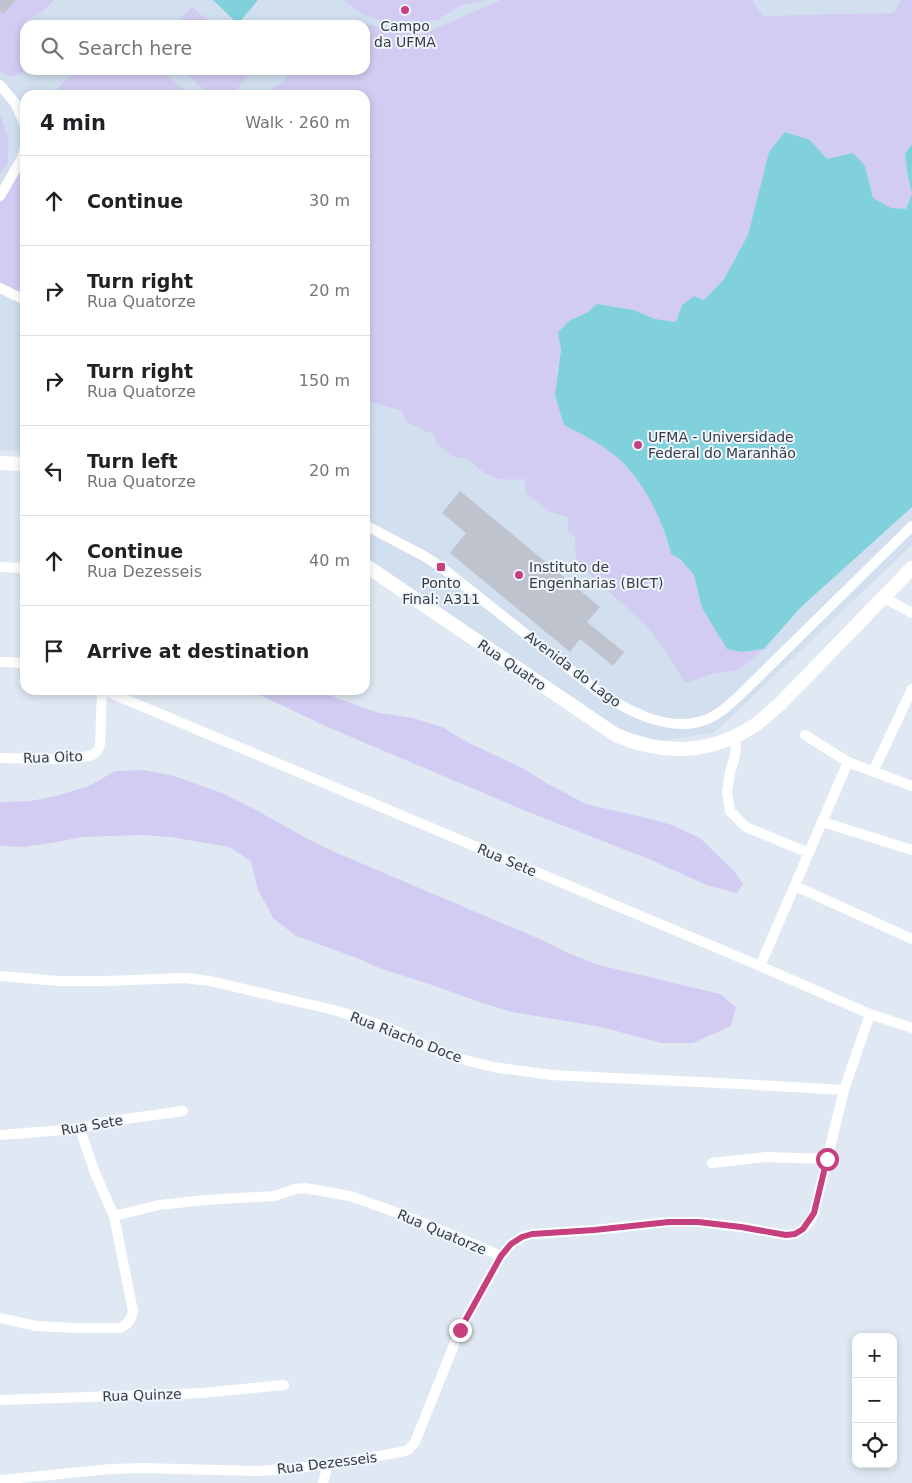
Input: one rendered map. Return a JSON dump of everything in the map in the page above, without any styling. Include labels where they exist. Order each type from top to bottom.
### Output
[{"type":"main road","points":[[0,463],[20,464]]},
{"type":"main road","name":"Rua Quatro","points":[[370,568],[616,735],[650,747],[684,750],[702,747],[734,737],[756,724],[779,705],[912,568]]},
{"type":"street","points":[[0,85],[15,103],[20,114]]},
{"type":"street","points":[[0,196],[20,161]]},
{"type":"street","points":[[0,288],[20,298]]},
{"type":"street","name":"Avenida do Lago","points":[[370,528],[441,567],[614,702],[648,717],[684,724],[705,720],[716,714],[742,693],[912,526]]},
{"type":"street","points":[[0,567],[20,568]]},
{"type":"street","points":[[883,597],[912,613]]},
{"type":"street","points":[[0,662],[20,663]]},
{"type":"street","points":[[873,772],[912,690]]},
{"type":"street","name":"Rua Oito","points":[[0,758],[48,759],[92,755],[98,751],[100,744],[102,695]]},
{"type":"street","name":"Rua Sete","points":[[114,695],[870,1014],[912,1028]]},
{"type":"street","points":[[805,735],[848,762],[912,786]]},
{"type":"street","points":[[734,737],[736,748],[727,792],[730,812],[746,827],[809,853]]},
{"type":"street","points":[[760,966],[848,762]]},
{"type":"street","points":[[822,822],[912,850]]},
{"type":"street","points":[[795,886],[912,939]]},
{"type":"street","name":"Rua Riacho Doce","points":[[0,976],[58,981],[184,978],[210,981],[338,1011],[392,1029],[434,1050],[461,1059],[493,1067],[551,1075],[844,1090]]},
{"type":"street","points":[[712,1163],[766,1157],[827,1159],[844,1090],[870,1014]]},
{"type":"street","name":"Rua Sete","points":[[0,1135],[80,1129],[111,1121],[183,1111]]},
{"type":"street","points":[[0,1318],[36,1326],[114,1328],[126,1325],[131,1320],[133,1312],[114,1216],[95,1173],[80,1129]]},
{"type":"street","name":"Rua Quatorze","points":[[114,1216],[160,1205],[275,1196],[306,1188],[350,1196],[431,1226],[501,1256],[511,1244],[522,1237],[532,1234],[669,1222],[698,1222],[786,1235],[795,1234],[803,1229],[814,1213],[827,1159]]},
{"type":"street","name":"Rua Dezesseis","points":[[0,1480],[142,1468],[259,1471],[328,1465],[401,1452],[412,1446],[415,1442],[460,1330],[501,1256]]},
{"type":"street","name":"Rua Quinze","points":[[0,1400],[202,1393],[284,1385]]},
{"type":"street","points":[[322,1483],[328,1465]]},
{"type":"shaded area","name":"UFMA - Universidade Federal do Maranhão","points":[[0,0],[912,0],[912,545],[714,733],[659,741],[605,725],[370,569],[370,90],[20,90],[20,451],[0,450]]},
{"type":"shaded area","points":[[16,0],[54,0],[42,12],[28,20],[20,20],[20,74],[14,77],[0,72],[0,11]]},
{"type":"shaded area","name":"Campo da UFMA","points":[[344,0],[490,0],[461,5],[439,19],[417,23],[390,24],[364,15]]},
{"type":"shaded area","points":[[501,0],[752,0],[763,16],[894,13],[901,0],[912,0],[912,144],[905,154],[912,194],[906,209],[891,208],[873,198],[865,166],[827,159],[810,140],[769,152],[748,235],[724,279],[703,301],[682,305],[676,322],[655,319],[634,310],[597,304],[588,312],[569,321],[558,332],[561,350],[557,372],[564,425],[611,452],[635,477],[651,501],[668,541],[671,554],[680,559],[694,575],[702,608],[727,649],[741,652],[764,649],[738,670],[714,673],[685,683],[660,643],[645,624],[590,575],[576,558],[575,537],[568,531],[568,517],[550,512],[526,494],[525,479],[507,480],[488,475],[469,459],[454,457],[436,443],[434,433],[406,422],[402,411],[370,401],[370,90],[269,90],[282,83],[288,75],[370,75],[370,25],[421,35]]},
{"type":"shaded area","points":[[192,7],[206,20],[180,20]]},
{"type":"shaded area","points":[[71,75],[165,75],[184,90],[58,90]]},
{"type":"shaded area","points":[[188,75],[250,75],[236,90],[204,90]]},
{"type":"shaded area","points":[[0,114],[8,138],[8,162],[0,174]]},
{"type":"shaded area","points":[[20,167],[20,293],[0,283],[0,203]]},
{"type":"shaded area","points":[[260,695],[328,695],[379,713],[413,718],[442,727],[469,743],[522,768],[586,804],[672,825],[700,838],[734,871],[743,884],[737,893],[709,886],[651,860],[526,811],[325,726]]},
{"type":"shaded area","points":[[144,770],[174,776],[222,793],[337,853],[542,940],[568,953],[599,965],[720,994],[736,1007],[731,1026],[693,1043],[661,1043],[601,1027],[512,1012],[382,969],[296,936],[273,918],[258,890],[251,861],[229,847],[170,837],[141,835],[82,837],[23,847],[0,846],[0,802],[31,801],[60,795],[89,786],[115,771]]},
{"type":"water","points":[[213,0],[258,0],[241,20],[234,20]]},
{"type":"water","points":[[785,132],[810,140],[827,159],[853,153],[865,166],[873,198],[891,208],[906,209],[912,194],[912,507],[800,608],[764,649],[741,652],[727,649],[702,608],[694,575],[680,559],[671,554],[668,541],[651,501],[635,477],[611,452],[564,425],[555,395],[561,350],[558,332],[569,321],[588,312],[597,304],[634,310],[655,319],[676,322],[682,305],[694,296],[704,300],[724,279],[748,235],[769,152]]},
{"type":"water","points":[[912,144],[912,194],[905,154]]},
{"type":"building","points":[[0,0],[16,0],[3,14],[0,11]]},
{"type":"building","name":"Instituto de Engenharias (BICT)","points":[[460,491],[600,607],[587,622],[624,652],[613,666],[580,639],[570,652],[450,553],[466,533],[442,513]]},
{"type":"place","name":"Campo da UFMA","points":[[405,10]]},
{"type":"place","name":"UFMA - Universidade Federal do Maranhão","points":[[638,445]]},
{"type":"place","name":"Ponto Final: A311","points":[[441,567]]},
{"type":"place","name":"Instituto de Engenharias (BICT)","points":[[519,575]]},
{"type":"route","points":[[460,1330],[501,1256],[511,1244],[522,1237],[532,1234],[669,1222],[698,1222],[786,1235],[795,1234],[803,1229],[814,1213],[827,1159]]}]
